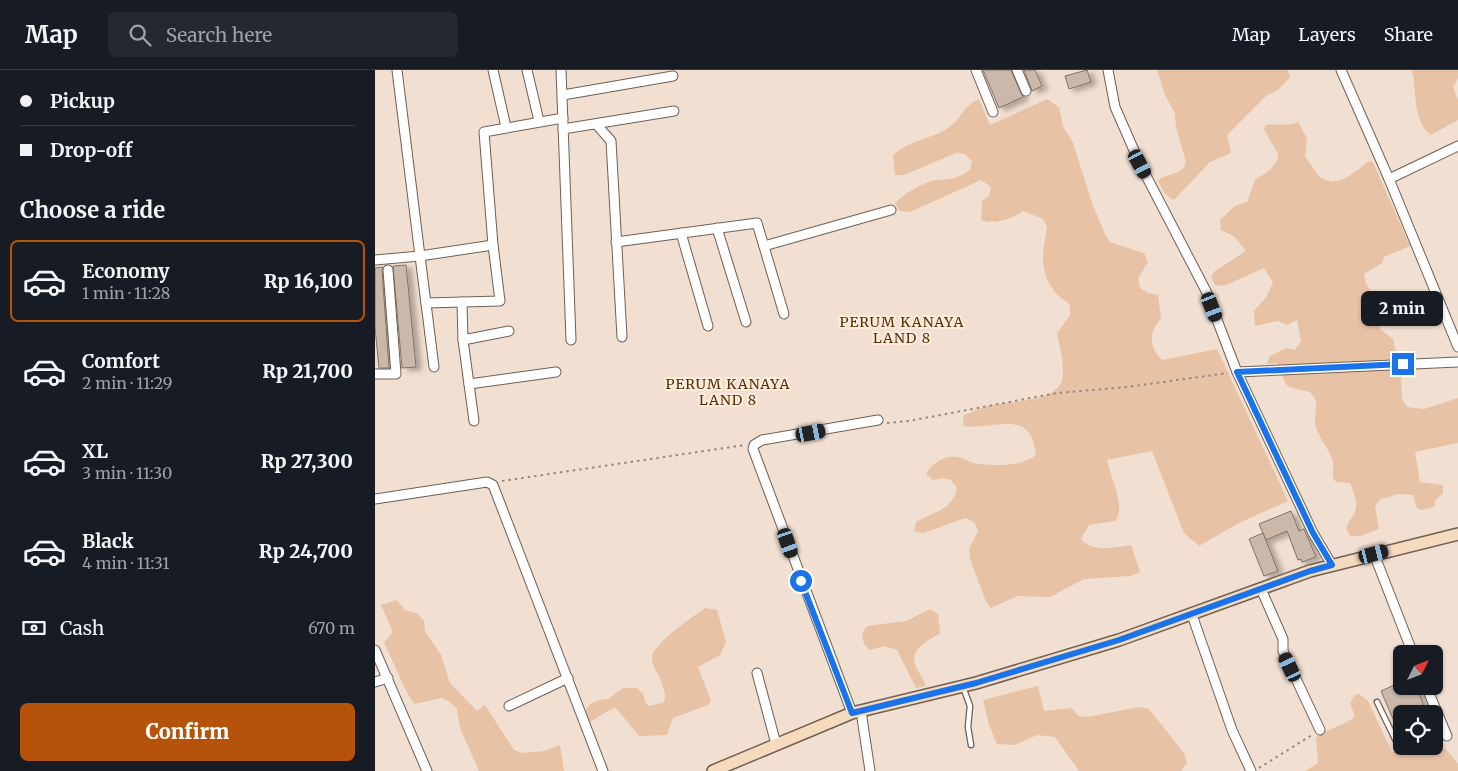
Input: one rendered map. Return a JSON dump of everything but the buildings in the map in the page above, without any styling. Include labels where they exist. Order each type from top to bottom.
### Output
[{"type":"main road","points":[[713,771],[857,712],[963,686],[1119,640],[1332,565],[1458,534]]},
{"type":"street","points":[[397,70],[434,367]]},
{"type":"street","points":[[493,70],[505,127]]},
{"type":"street","points":[[527,70],[539,121]]},
{"type":"street","points":[[561,70],[571,340]]},
{"type":"street","points":[[976,70],[993,112]]},
{"type":"street","points":[[1017,70],[1026,91]]},
{"type":"street","points":[[1108,70],[1115,107],[1140,164],[1206,291],[1237,372],[1313,533],[1332,565]]},
{"type":"street","points":[[1341,70],[1389,179],[1458,347]]},
{"type":"street","points":[[563,95],[673,76]]},
{"type":"street","points":[[563,129],[674,111]]},
{"type":"street","points":[[426,303],[500,301],[493,245],[484,132],[563,118]]},
{"type":"street","points":[[595,124],[611,141],[622,337]]},
{"type":"street","points":[[1389,179],[1457,149]]},
{"type":"street","points":[[764,246],[891,210]]},
{"type":"street","points":[[617,242],[757,223],[784,314]]},
{"type":"street","points":[[717,228],[746,322]]},
{"type":"street","points":[[681,233],[708,326]]},
{"type":"street","points":[[375,260],[420,256],[493,245]]},
{"type":"street","points":[[375,374],[396,374],[389,270]]},
{"type":"street","points":[[462,302],[463,340],[474,421]]},
{"type":"street","points":[[463,340],[509,331]]},
{"type":"street","points":[[1237,372],[1458,362]]},
{"type":"street","points":[[469,384],[556,372]]},
{"type":"street","points":[[870,771],[857,712],[753,449],[754,445],[762,440],[878,420]]},
{"type":"street","points":[[375,499],[487,482],[493,484],[603,771]]},
{"type":"street","points":[[1374,554],[1409,645]]},
{"type":"street","points":[[1261,589],[1283,639],[1283,651],[1320,730]]},
{"type":"street","points":[[1192,615],[1232,730],[1253,771]]},
{"type":"street","points":[[375,650],[427,771]]},
{"type":"street","points":[[757,673],[775,744]]},
{"type":"street","points":[[375,682],[388,678]]},
{"type":"street","points":[[509,706],[567,678]]},
{"type":"street","points":[[1443,731],[1447,736]]},
{"type":"lane","points":[[963,686],[970,706],[968,727],[971,745]]},
{"type":"lane","points":[[1377,702],[1393,735]]},
{"type":"path","points":[[878,420],[892,424],[1057,393],[1127,387],[1237,372]]},
{"type":"path","points":[[493,484],[722,447],[754,445]]},
{"type":"path","points":[[1253,771],[1320,730]]},
{"type":"shaded area","points":[[1157,70],[1288,70],[1290,77],[1278,90],[1266,96],[1227,135],[1231,153],[1210,162],[1174,200],[1165,194],[1158,181],[1181,170],[1186,162],[1176,127],[1175,113],[1165,95]]},
{"type":"shaded area","points":[[1411,70],[1458,70],[1458,78],[1453,87],[1458,100],[1458,120],[1431,135],[1425,130],[1419,116]]},
{"type":"shaded area","points":[[979,99],[990,125],[1047,99],[1059,107],[1063,126],[1073,143],[1092,203],[1105,234],[1110,242],[1144,253],[1148,262],[1138,278],[1140,288],[1148,293],[1158,295],[1161,319],[1152,334],[1155,350],[1162,360],[1217,349],[1288,501],[1239,523],[1199,546],[1184,533],[1152,451],[1107,460],[1119,500],[1118,515],[1115,521],[1089,525],[1081,539],[1091,546],[1098,548],[1131,545],[1140,572],[1131,576],[1084,579],[1050,597],[1017,596],[991,608],[986,602],[970,559],[969,549],[978,531],[974,522],[966,518],[923,533],[914,531],[916,522],[947,506],[955,495],[957,488],[951,480],[942,478],[933,480],[926,474],[935,463],[953,456],[977,464],[1002,465],[1024,461],[1036,455],[1033,440],[1027,431],[1020,426],[1000,424],[964,426],[963,416],[988,406],[1043,396],[1059,387],[1063,368],[1057,333],[1070,315],[1070,305],[1055,292],[1046,276],[1043,261],[1047,227],[1043,219],[1023,211],[1003,220],[991,222],[981,220],[982,201],[989,196],[991,187],[981,180],[910,212],[900,211],[895,203],[909,192],[931,181],[957,177],[970,170],[972,161],[965,154],[956,153],[904,175],[895,175],[893,156],[912,143],[942,132],[957,121],[968,106]]},
{"type":"shaded area","points":[[1298,122],[1307,139],[1305,157],[1323,179],[1329,181],[1341,180],[1369,161],[1373,162],[1410,246],[1384,257],[1382,263],[1364,274],[1365,281],[1373,296],[1378,298],[1380,303],[1377,315],[1380,329],[1393,339],[1401,372],[1402,399],[1407,407],[1424,409],[1458,398],[1458,443],[1415,452],[1420,482],[1443,485],[1443,494],[1436,499],[1434,507],[1422,510],[1417,508],[1413,495],[1399,494],[1381,499],[1375,506],[1379,529],[1360,536],[1351,536],[1348,532],[1347,525],[1355,511],[1355,498],[1350,483],[1336,482],[1333,478],[1333,462],[1315,425],[1316,400],[1310,392],[1290,387],[1285,383],[1277,363],[1267,364],[1270,356],[1286,348],[1295,350],[1301,341],[1297,320],[1287,325],[1278,321],[1255,326],[1254,311],[1267,296],[1273,282],[1264,268],[1224,286],[1215,285],[1211,277],[1215,271],[1246,251],[1235,237],[1221,230],[1220,220],[1235,206],[1247,202],[1255,180],[1270,170],[1278,159],[1278,154],[1264,129],[1266,125]]},
{"type":"shaded area","points":[[397,600],[405,610],[418,614],[424,621],[425,631],[441,655],[450,683],[477,711],[485,705],[514,750],[523,753],[544,751],[560,745],[564,771],[479,771],[460,728],[457,709],[450,702],[442,698],[414,704],[405,689],[384,642],[393,632],[381,605]]},
{"type":"shaded area","points":[[705,608],[717,610],[726,642],[720,655],[698,667],[711,701],[708,705],[673,718],[667,735],[639,736],[615,707],[588,723],[585,711],[590,704],[608,699],[623,688],[637,688],[643,694],[646,704],[650,706],[664,702],[664,689],[652,660],[654,652],[674,631]]},
{"type":"shaded area","points":[[930,609],[938,614],[940,633],[924,643],[916,651],[915,662],[917,669],[926,686],[916,688],[897,650],[884,646],[870,650],[864,644],[862,634],[867,626],[906,621]]},
{"type":"shaded area","points":[[1038,686],[1044,711],[1072,708],[1078,716],[1087,717],[1139,707],[1149,709],[1184,753],[1187,763],[1181,771],[1079,771],[1055,737],[1037,735],[1015,745],[997,744],[989,725],[983,700]]},
{"type":"shaded area","points":[[1359,694],[1368,701],[1393,755],[1443,755],[1443,749],[1445,748],[1458,764],[1458,771],[1305,771],[1318,763],[1316,738],[1355,717],[1350,703],[1355,695]]},
{"type":"district","name":"PERUM KANAYA LAND 8","points":[[902,330]]},
{"type":"district","name":"PERUM KANAYA LAND 8","points":[[728,392]]},
{"type":"route","points":[[801,581],[852,713],[976,683],[1119,640],[1310,571],[1332,565],[1313,533],[1237,372],[1403,364]]}]
